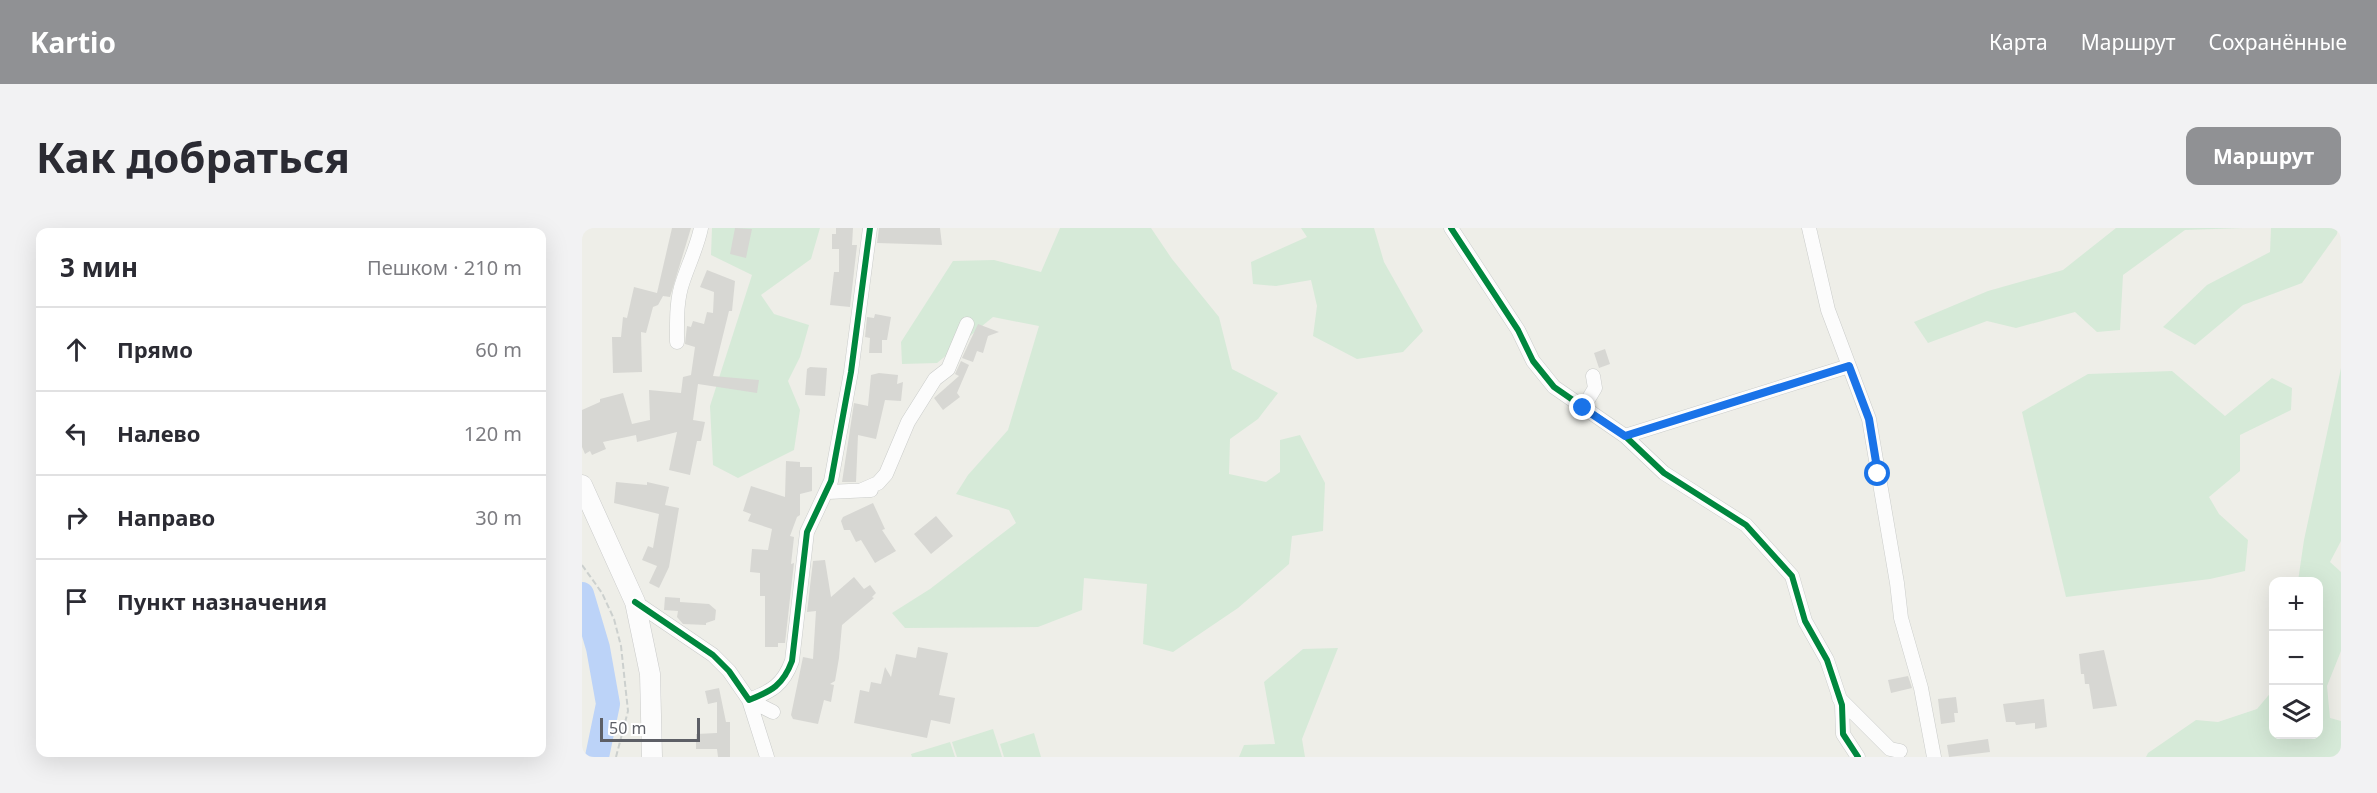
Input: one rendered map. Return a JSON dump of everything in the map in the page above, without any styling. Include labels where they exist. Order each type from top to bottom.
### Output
[{"type":"street","points":[[677,342],[682,282],[694,258],[701,228]]},
{"type":"street","points":[[749,700],[776,689],[786,677],[792,661],[807,532],[828,492],[851,372],[870,228]]},
{"type":"street","points":[[1451,228],[1518,330],[1533,361],[1554,387],[1625,436],[1664,473],[1746,525],[1792,576],[1805,621],[1827,660],[1842,705],[1843,734],[1858,757]]},
{"type":"street","points":[[1809,228],[1828,310],[1869,419],[1898,583],[1901,618],[1921,688],[1935,757]]},
{"type":"street","points":[[862,490],[878,483],[886,474],[908,422],[935,379],[948,369],[968,324]]},
{"type":"street","points":[[1625,436],[1849,366]]},
{"type":"street","points":[[1583,408],[1595,388],[1593,376]]},
{"type":"street","points":[[582,485],[635,602],[650,674],[652,757]]},
{"type":"street","points":[[828,492],[882,491]]},
{"type":"street","points":[[635,602],[713,656],[729,671],[749,700],[767,757]]},
{"type":"street","points":[[1839,698],[1890,749],[1900,751]]},
{"type":"street","points":[[749,700],[774,712]]},
{"type":"path","points":[[582,565],[602,593],[614,619],[621,646],[628,711],[616,757]]},
{"type":"green space","points":[[712,228],[820,228],[811,259],[761,295],[774,314],[809,325],[800,357],[788,381],[800,410],[794,450],[738,478],[713,465],[710,406],[752,275],[711,255]]},
{"type":"green space","points":[[1060,228],[1151,228],[1172,259],[1219,317],[1232,369],[1278,393],[1258,419],[1230,439],[1229,474],[1266,482],[1280,472],[1280,440],[1300,435],[1325,483],[1323,531],[1292,536],[1289,564],[1238,608],[1173,652],[1143,644],[1147,584],[1084,578],[1082,610],[1038,627],[905,628],[892,613],[930,589],[1016,523],[1009,510],[956,494],[968,475],[1008,430],[1039,326],[993,317],[937,363],[902,364],[901,342],[953,261],[994,260],[1041,272]]},
{"type":"green space","points":[[1301,228],[1374,228],[1384,262],[1423,331],[1403,352],[1357,359],[1313,336],[1317,306],[1311,280],[1276,286],[1253,284],[1251,262],[1307,237]]},
{"type":"green space","points":[[2116,228],[2243,228],[2185,230],[2123,275],[2120,330],[2097,332],[2075,312],[2016,328],[1987,321],[1928,343],[1914,322],[1988,291],[2063,270]]},
{"type":"green space","points":[[2271,228],[2338,228],[2337,234],[2302,283],[2243,305],[2195,345],[2163,327],[2207,285],[2270,252]]},
{"type":"green space","points":[[2341,368],[2341,541],[2330,562],[2341,572],[2341,651],[2327,686],[2330,718],[2341,721],[2341,757],[2146,757],[2148,753],[2196,720],[2218,722],[2257,709],[2269,695],[2269,739],[2323,739],[2323,577],[2299,577],[2304,540]]},
{"type":"green space","points":[[2172,371],[2225,416],[2272,378],[2292,388],[2291,410],[2240,435],[2240,471],[2209,497],[2219,514],[2248,540],[2245,571],[2210,579],[2066,597],[2022,412],[2088,374]]},
{"type":"green space","points":[[1338,648],[1302,739],[1305,757],[1239,757],[1244,745],[1275,744],[1264,682],[1303,649]]},
{"type":"green space","points":[[993,729],[1002,757],[957,757],[952,742]]},
{"type":"green space","points":[[1034,733],[1041,757],[1004,757],[1000,744]]},
{"type":"green space","points":[[950,742],[955,757],[912,757],[911,754]]},
{"type":"building","points":[[672,228],[691,228],[670,297],[663,296],[658,305],[653,307],[646,333],[641,332],[642,372],[613,373],[612,337],[621,337],[623,317],[627,318],[634,287],[657,293]]},
{"type":"building","points":[[735,228],[752,229],[746,258],[730,254]]},
{"type":"building","points":[[836,228],[853,228],[852,245],[857,245],[850,307],[830,305],[834,272],[839,272],[839,249],[832,249],[832,234],[836,234]]},
{"type":"building","points":[[879,228],[940,228],[942,245],[877,243]]},
{"type":"building","points":[[707,270],[735,281],[732,311],[729,311],[713,376],[759,380],[757,393],[698,384],[693,420],[705,422],[701,441],[697,441],[690,475],[669,470],[677,432],[637,442],[636,435],[603,442],[606,449],[592,455],[590,451],[585,454],[582,447],[582,410],[600,402],[600,399],[623,393],[632,424],[650,420],[649,390],[681,393],[683,377],[691,375],[695,347],[685,344],[687,326],[691,327],[693,321],[704,324],[707,312],[713,313],[714,292],[700,287]]},
{"type":"building","points":[[875,314],[891,317],[887,340],[882,340],[882,353],[869,353],[870,338],[865,337],[867,317],[874,318]]},
{"type":"building","points":[[978,324],[999,332],[988,336],[983,353],[977,351],[973,362],[962,358]]},
{"type":"building","points":[[1605,349],[1610,364],[1599,368],[1594,353]]},
{"type":"building","points":[[961,361],[969,365],[957,393],[960,397],[943,410],[934,398],[959,376],[955,374]]},
{"type":"building","points":[[810,367],[827,368],[825,396],[805,395],[807,369]]},
{"type":"building","points":[[879,373],[898,375],[897,384],[903,382],[901,401],[885,400],[876,439],[858,435],[856,482],[842,482],[854,403],[868,406],[871,375]]},
{"type":"building","points":[[786,461],[800,462],[800,467],[812,467],[812,491],[800,494],[800,515],[797,517],[790,536],[794,537],[791,564],[794,563],[785,643],[778,643],[778,647],[765,647],[765,596],[760,596],[760,573],[750,572],[752,549],[768,550],[772,529],[748,521],[751,514],[743,511],[751,486],[785,497]]},
{"type":"building","points":[[616,482],[647,485],[647,482],[669,487],[665,505],[679,508],[669,567],[659,588],[649,583],[657,566],[642,560],[648,546],[653,548],[659,514],[614,503]]},
{"type":"building","points":[[873,503],[885,529],[882,530],[896,551],[875,563],[861,540],[856,542],[850,530],[844,530],[841,521],[843,517]]},
{"type":"building","points":[[936,516],[953,536],[931,554],[914,534]]},
{"type":"building","points":[[825,560],[831,597],[854,577],[864,589],[870,585],[876,593],[872,597],[874,598],[842,625],[835,681],[830,684],[834,685],[831,702],[824,700],[818,724],[793,719],[791,715],[803,657],[813,659],[816,611],[807,612],[813,561]]},
{"type":"building","points":[[665,597],[680,598],[680,602],[709,604],[716,610],[715,620],[706,625],[683,624],[677,617],[678,611],[664,610]]},
{"type":"building","points":[[918,647],[948,653],[939,695],[955,698],[950,724],[931,720],[927,738],[854,723],[860,690],[869,692],[871,682],[881,684],[885,667],[891,677],[896,654],[916,658]]},
{"type":"building","points":[[2104,650],[2117,706],[2093,709],[2089,684],[2085,684],[2084,674],[2081,674],[2079,654]]},
{"type":"building","points":[[1908,676],[1912,688],[1891,693],[1888,680]]},
{"type":"building","points":[[719,688],[726,722],[730,722],[730,757],[718,757],[717,749],[696,749],[696,734],[717,733],[717,702],[708,704],[705,691]]},
{"type":"building","points":[[1956,697],[1958,713],[1954,713],[1955,722],[1941,724],[1938,699]]},
{"type":"building","points":[[2044,699],[2047,727],[2035,729],[2035,723],[2016,725],[2015,722],[2006,722],[2003,704]]},
{"type":"building","points":[[1988,739],[1990,752],[1949,757],[1947,745]]},
{"type":"waterway","points":[[582,594],[598,648],[608,704],[597,757]]},
{"type":"cycle path","points":[[635,602],[713,655],[729,671],[749,700],[770,690],[785,676],[792,661],[807,532],[831,481],[851,372],[870,228]]},
{"type":"cycle path","points":[[1451,228],[1518,330],[1533,361],[1554,387],[1625,436]]},
{"type":"cycle path","points":[[1849,366],[1625,436],[1664,473],[1746,525],[1792,576],[1805,621],[1827,660],[1842,705],[1843,734],[1858,757]]},
{"type":"route","points":[[1583,408],[1625,436],[1849,366],[1869,419],[1878,474]]}]
